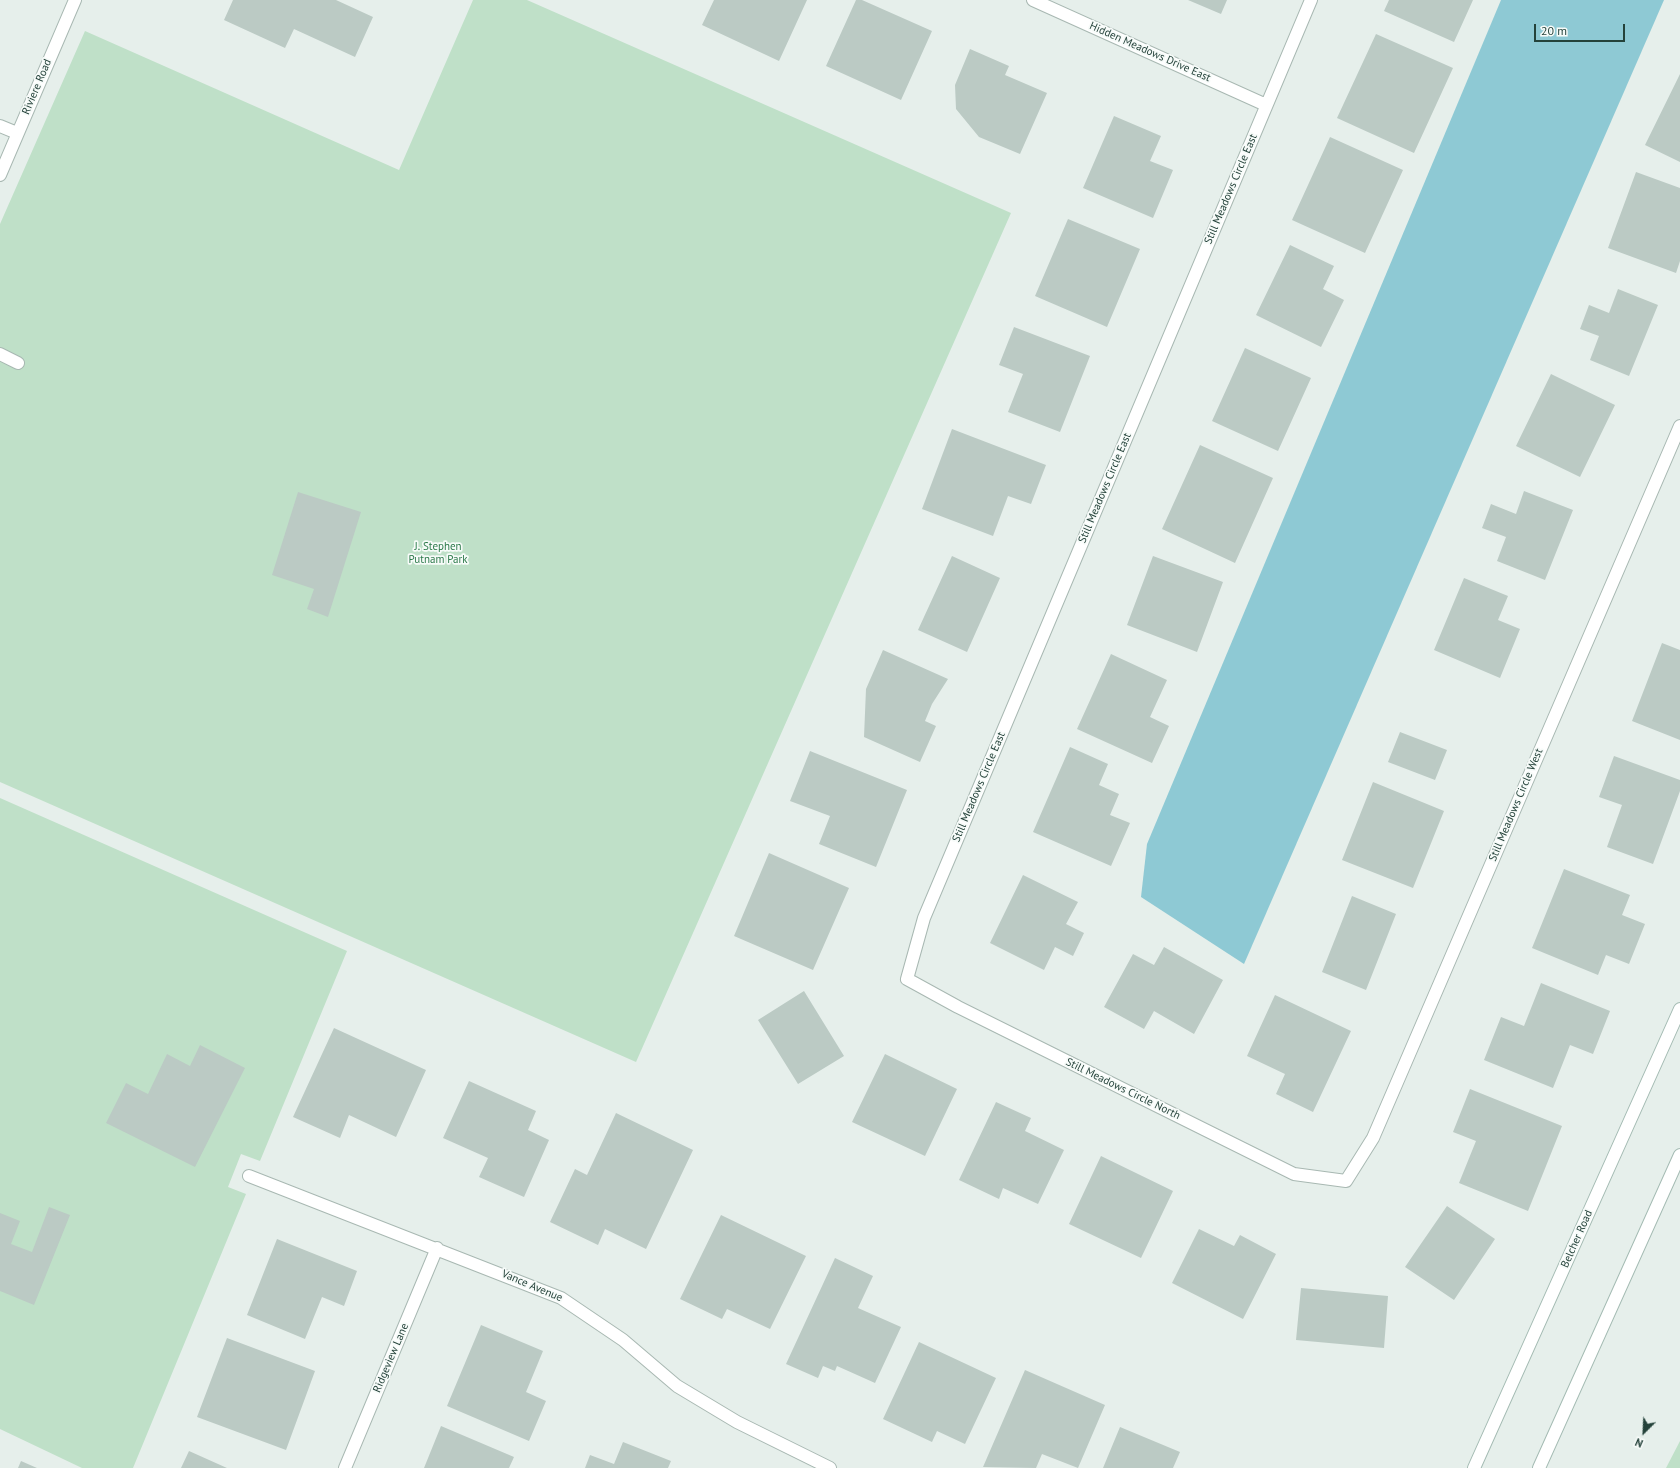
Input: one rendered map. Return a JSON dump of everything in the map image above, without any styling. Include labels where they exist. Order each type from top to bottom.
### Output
[{"type":"street","name":"Riviere Road","points":[[0,175],[75,0]]},
{"type":"street","name":"Hidden Meadows Drive East","points":[[1033,0],[1266,105]]},
{"type":"street","name":"Still Meadows Circle East","points":[[907,978],[924,918],[1311,0]]},
{"type":"street","points":[[0,126],[17,133]]},
{"type":"street","points":[[0,354],[18,363]]},
{"type":"street","name":"Still Meadows Circle West","points":[[1346,1182],[1373,1138],[1680,426]]},
{"type":"street","name":"Still Meadows Circle North","points":[[907,978],[958,1007],[1294,1174],[1346,1182]]},
{"type":"street","name":"Belcher Road","points":[[1474,1468],[1680,1009]]},
{"type":"street","points":[[1539,1468],[1680,1155]]},
{"type":"street","name":"Vance Avenue","points":[[250,1176],[437,1248],[561,1298],[623,1340],[677,1386],[737,1422],[830,1468]]},
{"type":"street","name":"Ridgeview Lane","points":[[345,1468],[437,1248]]},
{"type":"green space","name":"J. Stephen Putnam Park","points":[[473,0],[527,0],[1011,213],[636,1062],[0,782],[0,224],[85,31],[399,170]]},
{"type":"green space","points":[[0,798],[347,951],[260,1161],[241,1154],[228,1187],[246,1194],[133,1468],[82,1468],[0,1429]]},
{"type":"green space","points":[[1680,1441],[1680,1468],[1666,1468]]},
{"type":"water","points":[[1501,0],[1664,0],[1244,964],[1141,897],[1147,844]]},
{"type":"building","points":[[233,0],[336,0],[373,17],[355,57],[294,29],[285,48],[224,20]]},
{"type":"building","points":[[714,0],[807,0],[779,61],[702,25]]},
{"type":"building","points":[[856,0],[862,0],[932,31],[901,100],[826,66]]},
{"type":"building","points":[[1188,0],[1227,0],[1221,14]]},
{"type":"building","points":[[1389,0],[1473,0],[1454,42],[1384,11]]},
{"type":"building","points":[[1376,34],[1453,68],[1414,153],[1337,118]]},
{"type":"building","points":[[970,49],[1009,66],[1005,75],[1047,93],[1020,154],[979,137],[956,109],[955,85]]},
{"type":"building","points":[[1680,74],[1680,162],[1645,145]]},
{"type":"building","points":[[1114,116],[1161,136],[1150,161],[1173,170],[1153,218],[1083,188]]},
{"type":"building","points":[[1330,137],[1403,170],[1365,253],[1292,220]]},
{"type":"building","points":[[1636,172],[1680,188],[1680,261],[1676,273],[1608,248]]},
{"type":"building","points":[[1068,219],[1140,249],[1107,327],[1035,296]]},
{"type":"building","points":[[1290,245],[1334,266],[1323,289],[1344,300],[1321,347],[1256,315]]},
{"type":"building","points":[[1618,289],[1658,305],[1629,376],[1590,360],[1599,336],[1580,329],[1589,305],[1609,313]]},
{"type":"building","points":[[1014,327],[1090,356],[1060,432],[1008,412],[1023,374],[999,365]]},
{"type":"building","points":[[1245,348],[1311,378],[1278,451],[1212,421]]},
{"type":"building","points":[[1551,374],[1615,405],[1580,477],[1516,446]]},
{"type":"building","points":[[952,429],[1046,465],[1031,504],[1008,496],[993,536],[922,509]]},
{"type":"building","points":[[1200,445],[1273,478],[1235,563],[1162,529]]},
{"type":"building","points":[[1524,491],[1573,510],[1545,580],[1497,561],[1506,537],[1482,528],[1491,504],[1516,514]]},
{"type":"building","points":[[298,492],[361,512],[328,617],[307,609],[314,589],[272,575]]},
{"type":"building","points":[[952,556],[1000,578],[967,652],[918,630]]},
{"type":"building","points":[[1153,556],[1223,582],[1197,652],[1127,625]]},
{"type":"building","points":[[1464,578],[1508,596],[1498,620],[1520,629],[1500,678],[1434,650]]},
{"type":"building","points":[[1662,643],[1680,650],[1680,740],[1632,721]]},
{"type":"building","points":[[883,650],[948,679],[932,704],[925,721],[936,726],[920,762],[864,737],[866,689]]},
{"type":"building","points":[[1111,654],[1167,680],[1150,717],[1169,726],[1152,763],[1077,729]]},
{"type":"building","points":[[1400,732],[1447,750],[1435,780],[1388,762]]},
{"type":"building","points":[[1070,747],[1108,764],[1099,785],[1119,794],[1110,815],[1130,823],[1111,866],[1033,832]]},
{"type":"building","points":[[810,751],[907,790],[876,867],[819,844],[830,816],[790,801]]},
{"type":"building","points":[[1614,756],[1680,780],[1680,791],[1653,864],[1607,847],[1622,805],[1599,797]]},
{"type":"building","points":[[1373,782],[1444,811],[1413,888],[1342,860]]},
{"type":"building","points":[[769,853],[849,888],[813,970],[734,936]]},
{"type":"building","points":[[1564,869],[1630,895],[1622,915],[1645,924],[1629,964],[1606,955],[1598,975],[1532,948]]},
{"type":"building","points":[[1023,875],[1078,902],[1066,924],[1084,933],[1073,956],[1055,947],[1044,970],[990,943]]},
{"type":"building","points":[[1352,896],[1396,914],[1366,990],[1322,972]]},
{"type":"building","points":[[1164,947],[1223,980],[1194,1034],[1154,1011],[1144,1029],[1104,1007],[1133,954],[1154,965]]},
{"type":"building","points":[[1541,983],[1610,1011],[1593,1054],[1570,1045],[1553,1088],[1484,1060],[1501,1017],[1524,1026]]},
{"type":"building","points":[[804,991],[844,1056],[798,1084],[758,1020]]},
{"type":"building","points":[[1275,995],[1351,1031],[1313,1112],[1276,1094],[1285,1074],[1247,1056]]},
{"type":"building","points":[[334,1028],[426,1070],[396,1137],[349,1115],[340,1138],[293,1117]]},
{"type":"building","points":[[200,1045],[245,1068],[195,1167],[106,1123],[126,1083],[148,1094],[167,1054],[190,1066]]},
{"type":"building","points":[[885,1054],[957,1089],[925,1156],[852,1122]]},
{"type":"building","points":[[469,1081],[536,1111],[528,1130],[549,1140],[524,1197],[479,1177],[488,1158],[443,1138]]},
{"type":"building","points":[[1470,1089],[1562,1126],[1528,1211],[1459,1183],[1476,1141],[1453,1132]]},
{"type":"building","points":[[996,1102],[1031,1118],[1025,1131],[1064,1150],[1038,1204],[1003,1188],[999,1199],[959,1180]]},
{"type":"building","points":[[616,1113],[693,1150],[646,1249],[605,1229],[598,1245],[550,1222],[575,1169],[587,1175]]},
{"type":"building","points":[[1101,1156],[1173,1191],[1141,1258],[1069,1224]]},
{"type":"building","points":[[1447,1206],[1495,1239],[1454,1300],[1405,1267]]},
{"type":"building","points":[[49,1207],[70,1215],[34,1305],[0,1291],[0,1213],[20,1221],[11,1244],[32,1252]]},
{"type":"building","points":[[721,1215],[806,1256],[770,1329],[727,1309],[722,1319],[680,1299]]},
{"type":"building","points":[[1199,1229],[1234,1246],[1240,1235],[1276,1254],[1243,1319],[1172,1283]]},
{"type":"building","points":[[277,1239],[357,1271],[344,1306],[322,1297],[305,1339],[247,1315]]},
{"type":"building","points":[[835,1258],[873,1276],[858,1308],[901,1327],[875,1383],[837,1366],[835,1371],[823,1366],[818,1378],[786,1364]]},
{"type":"building","points":[[1301,1288],[1388,1296],[1384,1348],[1296,1340]]},
{"type":"building","points":[[481,1325],[543,1351],[526,1392],[546,1401],[529,1441],[447,1406]]},
{"type":"building","points":[[227,1338],[315,1371],[286,1450],[197,1417]]},
{"type":"building","points":[[919,1342],[996,1378],[965,1444],[937,1431],[932,1442],[883,1419]]},
{"type":"building","points":[[1025,1370],[1105,1405],[1078,1468],[1042,1454],[1036,1468],[983,1467]]},
{"type":"building","points":[[441,1426],[514,1457],[509,1468],[424,1468]]},
{"type":"building","points":[[1120,1427],[1180,1452],[1173,1468],[1103,1468]]},
{"type":"building","points":[[623,1442],[671,1461],[668,1468],[585,1468],[590,1455],[614,1464]]},
{"type":"building","points":[[189,1451],[227,1468],[181,1468]]},
{"type":"building","points":[[21,1461],[37,1468],[18,1468]]}]
